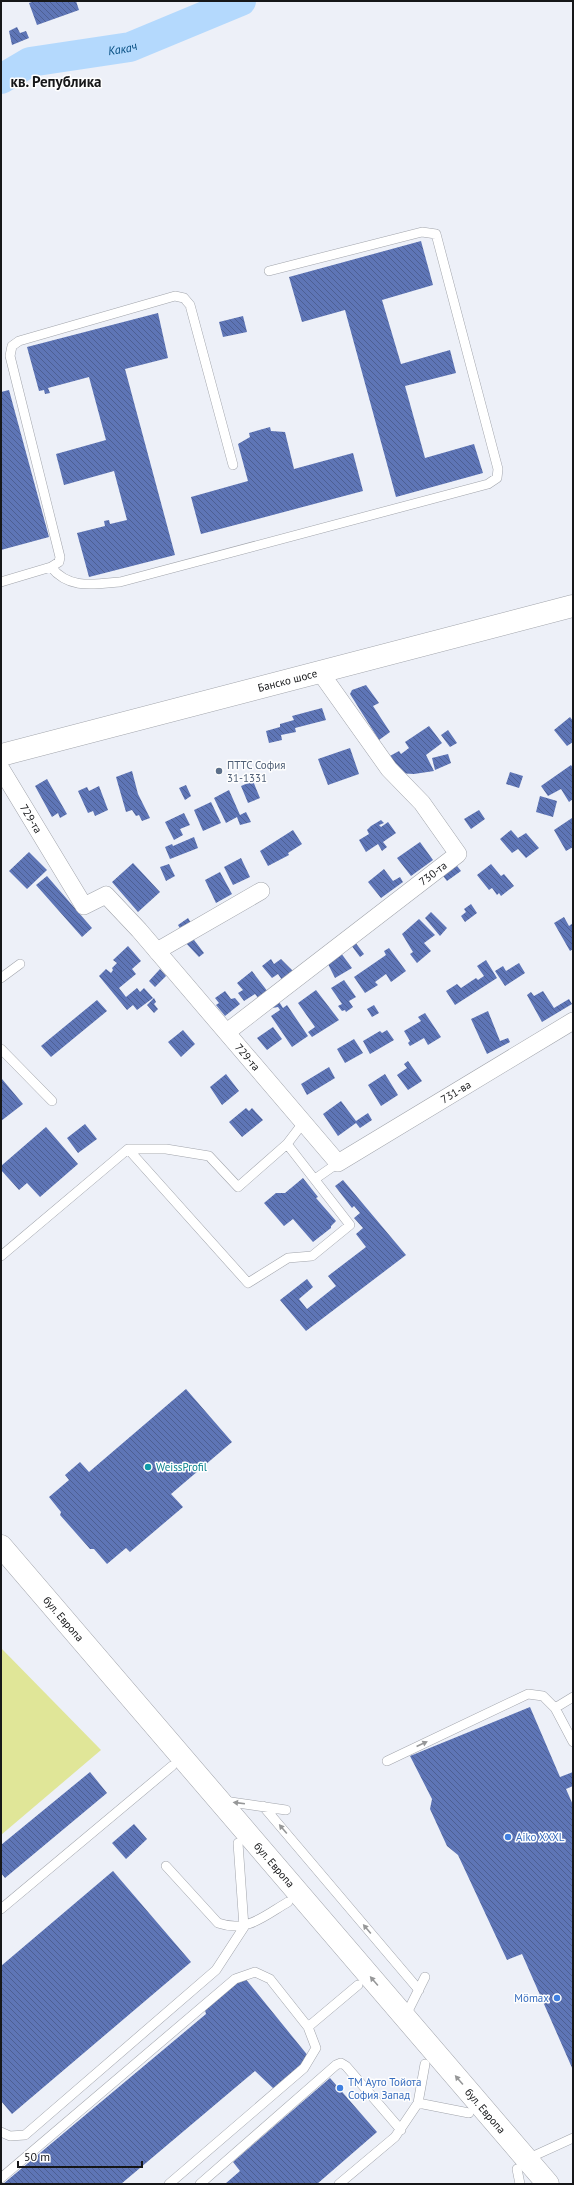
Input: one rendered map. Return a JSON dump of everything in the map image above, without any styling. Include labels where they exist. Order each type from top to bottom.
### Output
[{"type":"main road","name":"Банско шосе","points":[[1,754],[573,606]]},
{"type":"main road","name":"бул. Европа","points":[[1,1546],[405,2017],[524,2174]]},
{"type":"main road","name":"бул. Европа","points":[[1,1566],[425,2064],[524,2174],[548,2184]]},
{"type":"street","name":"730-та","points":[[226,1032],[458,854],[422,803],[389,769],[320,672]]},
{"type":"street","name":"729-та","points":[[1,769],[84,906],[106,895],[158,951],[338,1163]]},
{"type":"street","points":[[158,951],[260,891]]},
{"type":"street","name":"731-ва","points":[[338,1163],[573,1021]]},
{"type":"lane","points":[[51,567],[58,576],[82,586],[120,582],[488,484],[497,478],[498,469],[436,234],[422,232],[269,271]]},
{"type":"lane","points":[[1,582],[51,567],[59,562],[60,553],[10,356],[12,346],[15,343],[175,296],[184,298],[190,305],[233,465]]},
{"type":"lane","points":[[1,978],[20,964]]},
{"type":"lane","points":[[1,1049],[52,1101]]},
{"type":"lane","points":[[1,1256],[128,1149],[166,1150],[209,1156],[238,1187],[287,1144],[303,1123]]},
{"type":"lane","points":[[128,1149],[248,1283],[288,1258],[312,1256],[350,1225],[287,1144]]},
{"type":"lane","points":[[315,1179],[338,1163]]},
{"type":"lane","points":[[387,1761],[528,1694],[543,1696],[555,1708],[573,1742]]},
{"type":"lane","points":[[555,1708],[573,1697]]},
{"type":"lane","points":[[1,1909],[172,1766]]},
{"type":"lane","points":[[219,1800],[286,1810]]},
{"type":"lane","points":[[263,1806],[419,1990]]},
{"type":"lane","points":[[238,1843],[244,1927]]},
{"type":"lane","points":[[166,1866],[218,1923],[229,1927],[244,1927]]},
{"type":"lane","points":[[1,2132],[10,2136],[25,2135],[216,1970],[244,1927],[288,1902]]},
{"type":"lane","points":[[1,2178],[235,1979],[255,1972],[270,1979],[308,2027],[316,2048],[304,2068],[169,2184]]},
{"type":"lane","points":[[405,2017],[425,1977]]},
{"type":"lane","points":[[308,2027],[358,1984]]},
{"type":"lane","points":[[200,2184],[336,2064],[341,2063],[346,2066],[401,2130]]},
{"type":"lane","points":[[339,2184],[401,2130],[418,2103],[425,2064]]},
{"type":"lane","points":[[418,2103],[469,2113]]},
{"type":"lane","points":[[524,2174],[573,2138]]},
{"type":"green space","points":[[1,1648],[101,1750],[1,1835]]},
{"type":"building","points":[[34,1],[76,1],[79,10],[37,25],[29,3]]},
{"type":"building","points":[[17,27],[20,33],[26,31],[29,38],[12,45],[9,31]]},
{"type":"building","points":[[421,241],[433,285],[382,300],[401,364],[450,350],[456,373],[405,386],[425,458],[474,444],[483,473],[396,497],[345,310],[302,322],[289,277]]},
{"type":"building","points":[[158,313],[168,358],[125,369],[175,555],[89,577],[77,533],[105,526],[104,521],[109,520],[110,524],[127,520],[114,471],[64,485],[56,454],[106,440],[89,377],[48,388],[50,393],[45,394],[44,390],[39,391],[27,347]]},
{"type":"building","points":[[243,316],[247,332],[223,337],[219,322]]},
{"type":"building","points":[[9,390],[49,537],[1,550],[1,392]]},
{"type":"building","points":[[270,427],[271,431],[285,432],[294,469],[353,453],[363,491],[201,534],[191,497],[248,481],[238,444],[250,437],[249,433]]},
{"type":"building","points":[[366,685],[379,703],[373,706],[390,732],[379,740],[350,694],[352,690]]},
{"type":"building","points":[[322,708],[326,720],[295,728],[296,732],[281,735],[282,740],[269,743],[266,731],[280,727],[280,724],[294,720],[292,716]]},
{"type":"building","points":[[570,717],[573,721],[573,742],[567,746],[554,730]]},
{"type":"building","points":[[429,726],[442,743],[426,755],[434,771],[414,774],[397,773],[388,757],[399,751],[401,754],[409,748],[405,742]]},
{"type":"building","points":[[448,730],[457,743],[450,747],[441,735]]},
{"type":"building","points":[[350,748],[359,774],[328,785],[318,759]]},
{"type":"building","points":[[448,754],[451,763],[435,770],[432,758]]},
{"type":"building","points":[[571,765],[573,768],[573,799],[569,802],[561,789],[548,796],[541,786]]},
{"type":"building","points":[[132,771],[138,794],[150,818],[142,821],[139,815],[136,816],[132,810],[126,812],[116,777]]},
{"type":"building","points":[[510,772],[523,776],[519,788],[506,784]]},
{"type":"building","points":[[47,779],[67,814],[60,818],[58,813],[52,817],[35,786]]},
{"type":"building","points":[[253,781],[260,798],[248,803],[241,786]]},
{"type":"building","points":[[186,785],[191,796],[185,800],[179,788]]},
{"type":"building","points":[[99,786],[108,810],[95,816],[93,811],[88,813],[78,791],[87,787],[89,791]]},
{"type":"building","points":[[229,790],[240,815],[246,812],[251,822],[240,825],[237,817],[226,823],[214,798]]},
{"type":"building","points":[[540,796],[557,801],[553,817],[536,812]]},
{"type":"building","points":[[211,802],[221,823],[203,831],[194,810]]},
{"type":"building","points":[[479,810],[485,819],[471,829],[464,819]]},
{"type":"building","points":[[184,813],[190,825],[180,829],[183,835],[174,840],[165,822]]},
{"type":"building","points":[[572,818],[573,847],[566,851],[554,830]]},
{"type":"building","points":[[381,820],[384,823],[379,825],[381,827],[388,822],[396,833],[383,842],[387,847],[382,851],[378,844],[366,852],[359,840],[369,834],[367,830],[371,826]]},
{"type":"building","points":[[293,830],[302,844],[288,853],[289,855],[268,866],[260,851]]},
{"type":"building","points":[[511,830],[518,838],[526,833],[539,848],[526,858],[518,849],[512,853],[500,839]]},
{"type":"building","points":[[194,837],[198,848],[170,859],[165,847],[172,844],[173,846]]},
{"type":"building","points":[[420,842],[433,860],[411,876],[397,858]]},
{"type":"building","points":[[29,852],[47,870],[27,889],[9,871]]},
{"type":"building","points":[[241,858],[250,877],[233,885],[224,867]]},
{"type":"building","points":[[454,862],[461,871],[447,881],[440,872]]},
{"type":"building","points":[[133,863],[160,892],[138,912],[112,882]]},
{"type":"building","points":[[169,864],[175,876],[166,881],[160,867]]},
{"type":"building","points":[[491,864],[501,876],[504,874],[514,886],[501,896],[499,893],[497,895],[492,888],[489,890],[477,875]]},
{"type":"building","points":[[384,869],[393,881],[400,877],[403,882],[381,898],[368,882]]},
{"type":"building","points":[[220,872],[232,894],[216,903],[205,880]]},
{"type":"building","points":[[47,876],[92,928],[82,937],[36,885]]},
{"type":"building","points":[[471,904],[477,913],[465,922],[461,916],[466,912],[464,909]]},
{"type":"building","points":[[431,912],[447,928],[440,936],[425,918]]},
{"type":"building","points":[[564,917],[569,926],[573,923],[573,949],[570,951],[554,923]]},
{"type":"building","points":[[188,918],[191,923],[181,930],[178,925]]},
{"type":"building","points":[[419,919],[435,935],[424,943],[431,951],[417,963],[410,954],[413,952],[402,934]]},
{"type":"building","points":[[191,936],[204,953],[199,957],[184,941]]},
{"type":"building","points":[[355,942],[364,954],[360,957],[351,945]]},
{"type":"building","points":[[128,946],[141,961],[132,969],[136,974],[119,988],[126,997],[137,988],[140,992],[144,988],[153,998],[137,1010],[133,1005],[127,1010],[99,976],[106,969],[111,973],[113,970],[112,968],[117,963],[113,960]]},
{"type":"building","points":[[389,948],[406,971],[391,982],[386,974],[375,982],[378,985],[365,993],[354,977],[386,955],[384,951]]},
{"type":"building","points":[[338,949],[352,968],[335,978],[327,962]]},
{"type":"building","points":[[271,959],[274,964],[281,959],[293,971],[282,980],[278,974],[272,978],[262,966]]},
{"type":"building","points":[[486,960],[497,978],[455,1005],[446,991],[457,984],[461,988],[476,978],[478,980],[484,976],[477,966]]},
{"type":"building","points":[[519,963],[525,973],[505,986],[495,971],[503,966],[506,971]]},
{"type":"building","points":[[160,969],[166,976],[155,987],[149,981]]},
{"type":"building","points":[[252,971],[268,992],[259,999],[255,994],[244,1001],[238,993],[243,990],[237,983]]},
{"type":"building","points":[[344,980],[356,997],[349,1001],[353,1007],[346,1012],[345,1010],[342,1011],[338,1006],[342,1004],[331,988]]},
{"type":"building","points":[[316,990],[339,1020],[312,1037],[308,1032],[315,1027],[298,1003]]},
{"type":"building","points":[[225,991],[231,999],[235,998],[240,1004],[225,1016],[216,1005],[219,1003],[215,998]]},
{"type":"building","points":[[543,991],[554,1008],[569,999],[572,1004],[542,1022],[527,995],[531,992],[534,996]]},
{"type":"building","points":[[276,997],[283,1008],[287,1005],[308,1036],[292,1047],[271,1016],[280,1010],[278,1007],[272,1008],[268,1003]]},
{"type":"building","points":[[154,998],[156,1002],[154,1004],[158,1009],[154,1013],[147,1005]]},
{"type":"building","points":[[97,1000],[107,1011],[51,1057],[41,1046]]},
{"type":"building","points":[[374,1005],[379,1013],[372,1017],[367,1009]]},
{"type":"building","points":[[488,1011],[500,1041],[508,1038],[510,1042],[487,1054],[471,1019]]},
{"type":"building","points":[[425,1013],[441,1037],[428,1045],[424,1038],[410,1046],[408,1043],[410,1041],[404,1031],[421,1021],[418,1017]]},
{"type":"building","points":[[273,1027],[282,1039],[267,1050],[257,1038]]},
{"type":"building","points":[[183,1030],[195,1044],[181,1057],[168,1042]]},
{"type":"building","points":[[387,1030],[394,1040],[370,1054],[363,1041],[380,1031],[382,1033]]},
{"type":"building","points":[[354,1039],[363,1053],[345,1063],[337,1049]]},
{"type":"building","points":[[408,1061],[422,1081],[408,1090],[397,1075],[407,1068],[404,1064]]},
{"type":"building","points":[[329,1067],[335,1078],[307,1095],[301,1084]]},
{"type":"building","points":[[226,1074],[239,1091],[222,1105],[210,1087]]},
{"type":"building","points":[[385,1074],[398,1095],[381,1106],[368,1085]]},
{"type":"building","points":[[2,1079],[23,1104],[1,1121],[1,1080]]},
{"type":"building","points":[[341,1101],[356,1121],[368,1113],[372,1120],[360,1128],[356,1123],[338,1136],[323,1114]]},
{"type":"building","points":[[246,1108],[249,1111],[252,1108],[263,1120],[242,1137],[229,1122]]},
{"type":"building","points":[[85,1124],[97,1139],[78,1153],[67,1138]]},
{"type":"building","points":[[46,1127],[78,1164],[40,1197],[27,1183],[19,1190],[1,1170],[1,1166]]},
{"type":"building","points":[[303,1178],[318,1197],[316,1198],[336,1221],[331,1228],[313,1242],[293,1219],[284,1226],[264,1203],[276,1193],[285,1193]]},
{"type":"building","points":[[343,1180],[406,1255],[306,1331],[280,1300],[307,1279],[313,1287],[299,1299],[307,1309],[336,1286],[328,1276],[366,1247],[356,1234],[363,1228],[354,1218],[360,1213],[354,1206],[352,1208],[335,1186]]},
{"type":"building","name":"WeissProfil","points":[[186,1389],[232,1442],[171,1494],[183,1507],[130,1552],[126,1548],[107,1564],[94,1549],[90,1549],[60,1515],[61,1512],[49,1497],[69,1480],[65,1475],[80,1462],[89,1472]]},
{"type":"building","name":"Aiko XXXL","points":[[530,1707],[560,1777],[573,1772],[573,1786],[566,1789],[573,1805],[573,2070],[522,1954],[507,1960],[458,1855],[447,1846],[430,1809],[432,1799],[410,1756]]},
{"type":"building","points":[[90,1772],[107,1793],[5,1878],[1,1873],[1,1845]]},
{"type":"building","points":[[134,1824],[147,1839],[126,1859],[112,1843]]},
{"type":"building","points":[[113,1871],[191,1962],[12,2114],[1,2101],[1,1966]]},
{"type":"building","points":[[244,1977],[309,2057],[274,2089],[255,2071],[121,2184],[3,2184],[206,2014],[205,2010]]},
{"type":"building","points":[[330,2078],[377,2132],[317,2184],[225,2184],[240,2171],[233,2162]]},
{"type":"waterway","name":"Какач","points":[[1,79],[30,62],[130,47],[241,1]]},
{"type":"place","name":"ПТТС София 31-1331","points":[[219,771]]},
{"type":"place","name":"WeissProfil","points":[[148,1467]]},
{"type":"place","name":"Aiko XXXL","points":[[508,1837]]},
{"type":"place","name":"Mömax","points":[[557,1998]]},
{"type":"place","name":"ТМ Ауто Тойота София Запад","points":[[340,2088]]},
{"type":"district","name":"кв. Република","points":[[56,81]]}]
